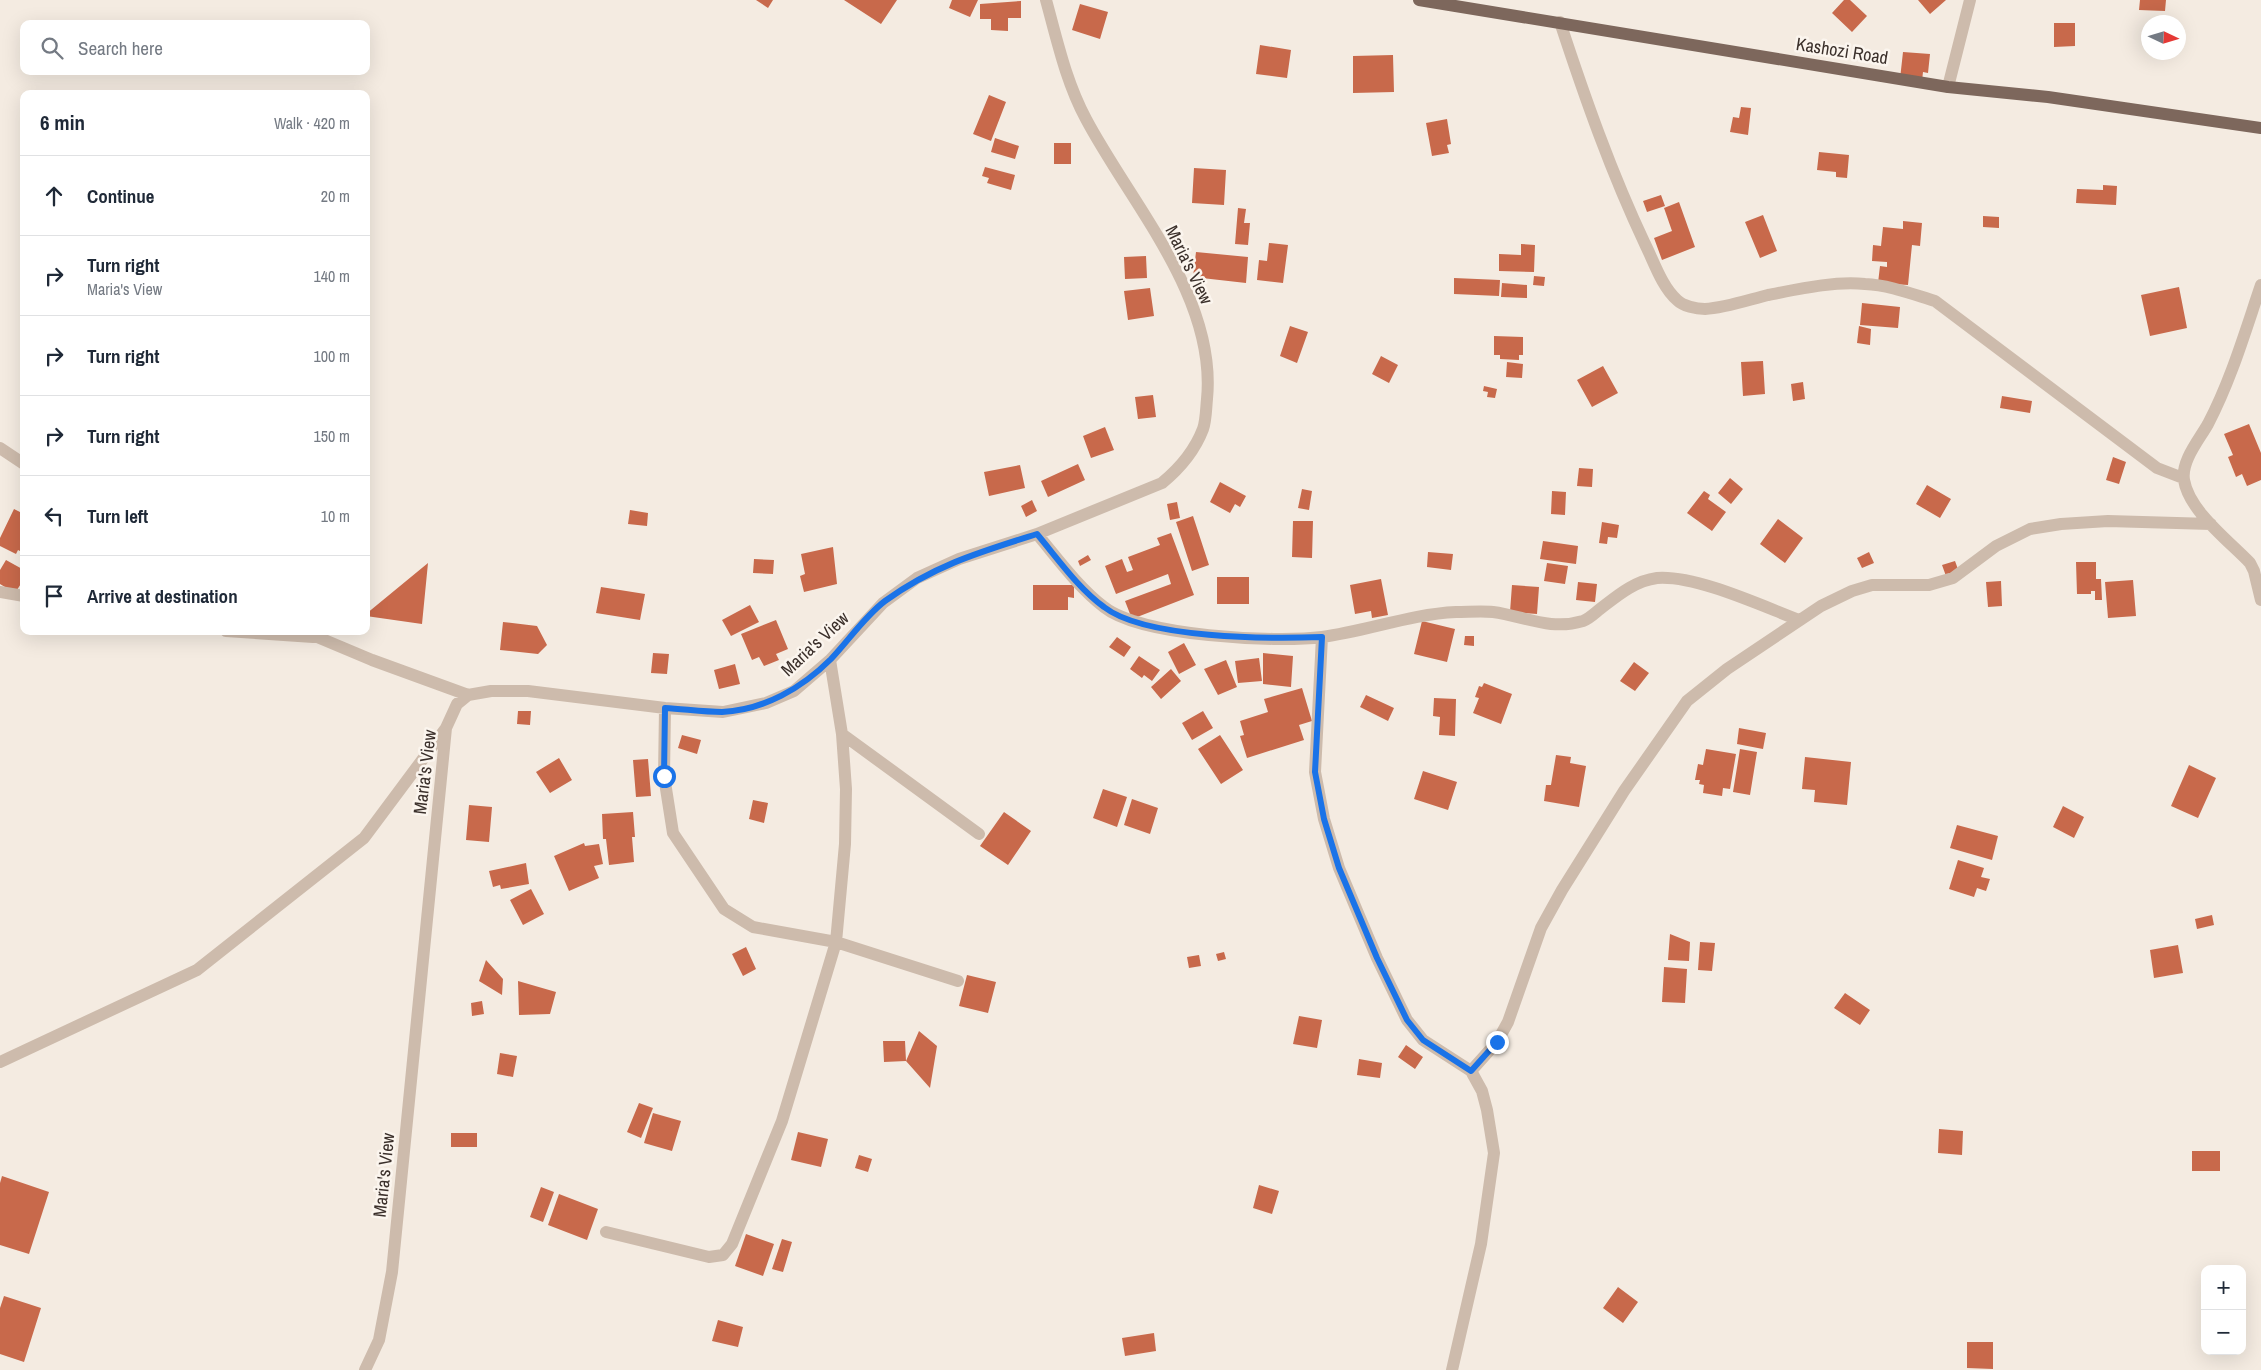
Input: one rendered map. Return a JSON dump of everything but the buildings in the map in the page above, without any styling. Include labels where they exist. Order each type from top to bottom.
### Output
[{"type":"main road","name":"Kashozi Road","points":[[1419,0],[1948,87],[2048,97],[2261,128]]},
{"type":"street","name":"Maria's View","points":[[365,1370],[379,1340],[392,1272],[446,728],[457,704],[468,694],[491,691],[528,691],[665,708],[723,712],[766,703],[794,690],[830,660],[883,602],[917,578],[959,559],[1037,534],[1162,483],[1176,471],[1204,428],[1208,384],[1202,340],[1188,296],[1170,257],[1085,118],[1061,55],[1046,0]]},
{"type":"street","points":[[1948,87],[1970,0]]},
{"type":"street","points":[[1560,22],[1593,120],[1631,214],[1656,268],[1678,302],[1687,306],[1704,309],[1830,285],[1865,284],[1902,290],[1935,301],[2157,468],[2183,478]]},
{"type":"street","points":[[2261,285],[2224,391],[2187,462],[2183,478],[2188,493],[2211,524],[2250,563],[2254,571],[2261,600]]},
{"type":"street","points":[[0,448],[20,461]]},
{"type":"street","points":[[1471,1071],[1497,1042],[1508,1022],[1541,928],[1562,890],[1658,740],[1687,702],[1727,669],[1799,620],[1852,591],[1872,585],[1929,585],[1953,578],[1996,546],[2030,528],[2108,521],[2211,524]]},
{"type":"street","points":[[1037,534],[1072,576],[1104,608],[1128,620],[1201,633],[1270,639],[1322,637],[1404,620],[1455,612],[1494,612],[1533,623],[1565,623],[1584,620],[1621,592],[1641,582],[1658,578],[1682,580],[1722,591],[1799,620]]},
{"type":"street","points":[[0,592],[20,595]]},
{"type":"street","points":[[312,635],[468,694]]},
{"type":"street","points":[[1322,637],[1315,772],[1324,819],[1339,868],[1377,958],[1407,1020],[1423,1040],[1471,1071],[1482,1091],[1487,1110],[1494,1153],[1481,1244],[1452,1370]]},
{"type":"street","points":[[606,1232],[709,1258],[723,1254],[732,1244],[782,1121],[836,942],[845,844],[846,789],[842,734],[830,660]]},
{"type":"street","points":[[665,708],[664,776],[673,833],[724,909],[753,927],[836,942],[958,981]]},
{"type":"street","points":[[0,1062],[197,970],[364,838],[446,728]]},
{"type":"street","points":[[842,734],[979,834]]},
{"type":"route","points":[[664,776],[665,708],[723,712],[766,703],[794,690],[830,660],[883,602],[917,578],[959,559],[1037,534],[1072,576],[1104,608],[1128,620],[1160,628],[1201,633],[1270,639],[1322,637],[1315,772],[1324,819],[1339,868],[1377,958],[1407,1020],[1423,1040],[1471,1071],[1497,1042]]}]
